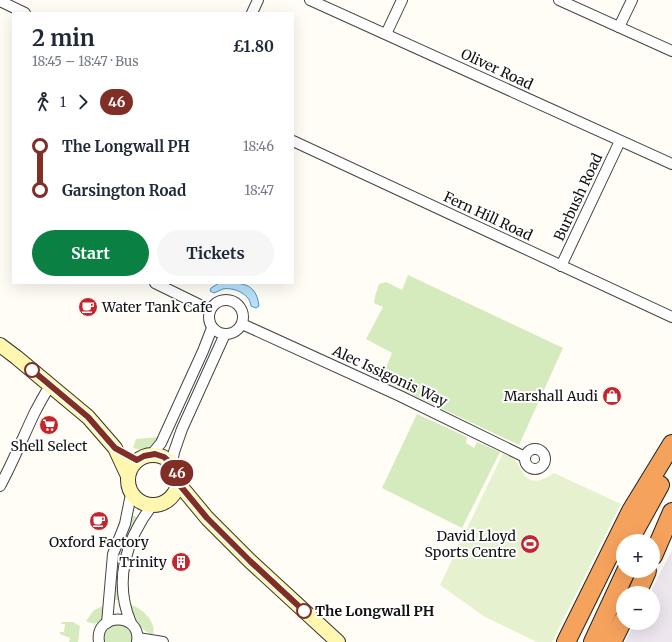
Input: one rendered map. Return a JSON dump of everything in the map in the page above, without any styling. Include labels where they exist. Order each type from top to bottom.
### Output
[{"type":"highway","points":[[566,642],[631,511],[672,444]]},
{"type":"highway","points":[[634,534],[672,463]]},
{"type":"highway","points":[[646,534],[672,485]]},
{"type":"highway","points":[[660,540],[672,512]]},
{"type":"highway","points":[[580,642],[616,565]]},
{"type":"highway","points":[[593,642],[623,578]]},
{"type":"highway","points":[[612,642],[618,630]]},
{"type":"main road","points":[[0,345],[51,385],[88,417],[115,448],[128,476]]},
{"type":"main road","points":[[115,448],[137,460]]},
{"type":"main road","points":[[159,503],[173,495],[178,483],[178,474],[172,464],[164,457],[155,454],[144,456],[137,460],[131,467],[128,476],[128,484],[132,494],[140,501],[148,504],[183,504],[207,518]]},
{"type":"main road","points":[[178,483],[207,518],[250,561],[338,642]]},
{"type":"street","points":[[252,12],[258,0]]},
{"type":"street","name":"Oliver Road","points":[[310,0],[672,164]]},
{"type":"street","points":[[386,34],[402,0]]},
{"type":"street","points":[[559,0],[672,51]]},
{"type":"street","points":[[619,27],[632,0]]},
{"type":"street","points":[[0,1],[23,12]]},
{"type":"street","name":"Fern Hill Road","points":[[294,141],[672,317]]},
{"type":"street","name":"Burbush Road","points":[[561,266],[620,141]]},
{"type":"street","points":[[157,284],[210,310]]},
{"type":"street","points":[[227,300],[233,301],[241,308],[243,318],[242,324],[235,332],[225,334],[216,331],[212,328],[209,319],[210,310],[217,302],[227,300]]},
{"type":"street","name":"Alec Issigonis Way","points":[[242,324],[407,399],[525,457]]},
{"type":"street","points":[[151,455],[161,443],[212,328]]},
{"type":"street","points":[[172,464],[174,452],[182,429],[225,334]]},
{"type":"street","points":[[0,486],[10,469],[27,428],[51,385]]},
{"type":"street","points":[[107,623],[113,554],[125,524],[132,494]]},
{"type":"street","points":[[130,623],[123,601],[124,566],[139,524],[159,503]]},
{"type":"street","points":[[99,642],[98,635],[100,631],[107,623],[117,619],[125,620],[130,623],[135,629],[138,640],[163,642]]},
{"type":"shaded area","points":[[672,550],[672,642],[625,642],[631,630],[660,630],[660,586],[654,586],[658,578],[660,578],[660,573]]},
{"type":"green space","points":[[408,275],[563,348],[519,445],[381,380],[392,353],[366,339],[383,307],[374,303],[375,296],[379,284],[386,282],[402,290]]},
{"type":"green space","points":[[417,414],[467,437],[466,443],[474,448],[477,442],[500,452],[462,528],[382,488]]},
{"type":"green space","points":[[161,438],[148,447],[141,449],[133,448],[136,439]]},
{"type":"green space","name":"David Lloyd Sports Centre","points":[[503,453],[515,460],[526,477],[534,481],[542,480],[554,473],[621,504],[552,642],[537,642],[485,617],[440,585]]},
{"type":"green space","points":[[132,515],[137,517],[129,536],[123,557],[119,579],[118,600],[114,600],[116,561]]},
{"type":"green space","points":[[127,603],[142,611],[150,619],[154,629],[153,635],[148,633],[140,626],[134,618]]},
{"type":"green space","points":[[105,605],[99,623],[95,624],[86,621],[94,610]]},
{"type":"green space","points":[[62,622],[73,622],[80,626],[78,642],[69,642],[70,638],[60,634],[60,632],[64,632],[65,624],[61,624]]},
{"type":"green space","points":[[116,624],[123,626],[130,632],[132,642],[104,642],[107,630],[110,626]]},
{"type":"water","points":[[217,284],[246,285],[254,292],[259,306],[256,308],[251,306],[248,298],[236,290],[223,289],[214,293],[210,291],[211,288]]},
{"type":"bus line","name":"46","points":[[32,370],[88,417],[115,448],[137,460],[144,456],[155,454],[164,457],[172,464],[178,474],[178,483],[207,518],[250,561],[304,611]]},
{"type":"place","name":"Water Tank Cafe","points":[[88,307]]},
{"type":"place","name":"Marshall Audi","points":[[612,396]]},
{"type":"place","name":"Shell Select","points":[[49,425]]},
{"type":"place","name":"Oxford Factory","points":[[99,521]]},
{"type":"place","name":"David Lloyd Sports Centre","points":[[530,544]]},
{"type":"place","name":"Trinity","points":[[181,562]]},
{"type":"place","name":"The Longwall PH","points":[[304,611]]}]
